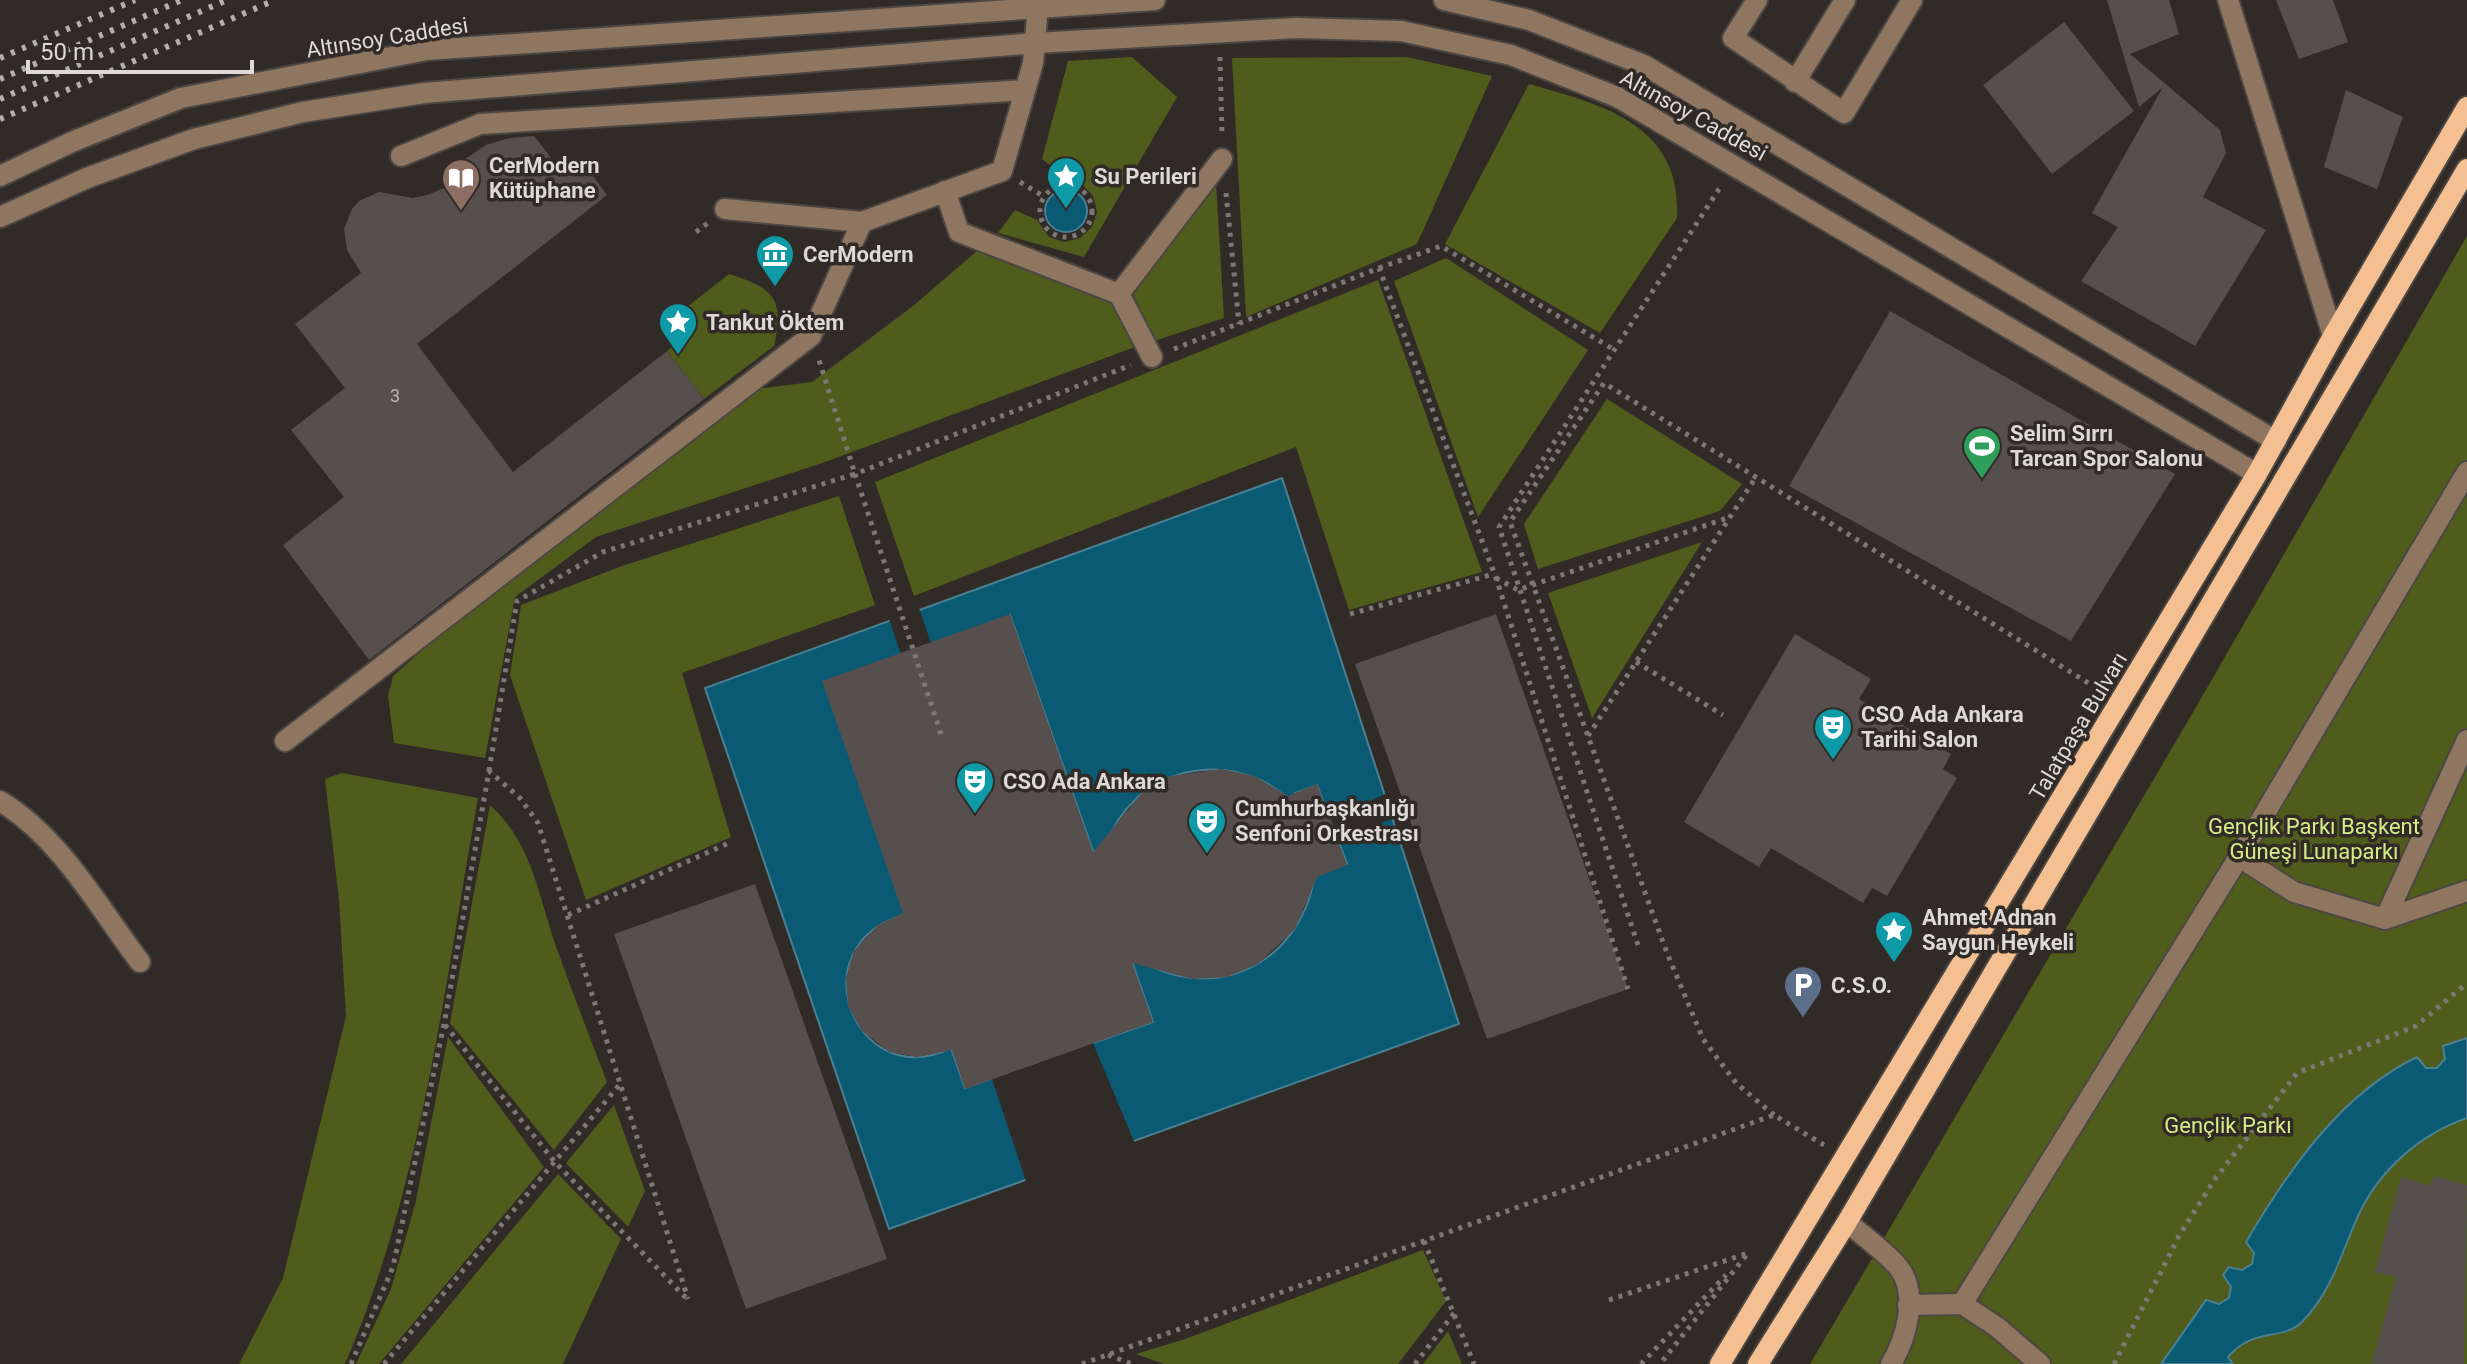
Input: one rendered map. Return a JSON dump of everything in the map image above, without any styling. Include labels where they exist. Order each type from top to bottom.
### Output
[{"type":"main road","name":"Talatpaşa Bulvarı","points":[[1720,1364],[2257,474],[2333,336],[2467,107]]},
{"type":"main road","points":[[1758,1364],[1847,1222],[2467,169]]},
{"type":"street","name":"Altınsoy Caddesi","points":[[0,176],[74,141],[181,98],[427,50],[1155,0]]},
{"type":"street","name":"Altınsoy Caddesi","points":[[1444,0],[1529,20],[1644,65],[2276,441]]},
{"type":"street","points":[[1757,0],[1733,38],[1844,113],[1912,0]]},
{"type":"street","points":[[1795,82],[1845,0]]},
{"type":"street","points":[[2228,0],[2333,336]]},
{"type":"street","points":[[725,209],[862,222],[1002,171],[1036,43],[1038,7]]},
{"type":"street","name":"Altınsoy Caddesi","points":[[0,217],[87,178],[194,139],[303,112],[424,93],[1036,43],[1296,28],[1401,31],[1511,55],[1617,97],[2257,474]]},
{"type":"street","points":[[401,156],[480,124],[1025,90]]},
{"type":"street","points":[[1119,294],[1222,159]]},
{"type":"street","points":[[945,191],[959,232],[1119,294],[1152,357]]},
{"type":"street","points":[[285,741],[811,336],[862,222]]},
{"type":"street","points":[[1962,1304],[2239,857],[2467,472]]},
{"type":"street","points":[[2385,919],[2467,740]]},
{"type":"street","points":[[0,801],[30,824],[58,853],[140,962]]},
{"type":"street","points":[[2239,857],[2294,892],[2385,919],[2467,891]]},
{"type":"street","points":[[1847,1222],[1900,1269],[1908,1305],[1903,1342],[1891,1364]]},
{"type":"street","points":[[1908,1305],[1962,1304],[1997,1327],[2040,1364]]},
{"type":"path","points":[[1638,945],[1499,527],[1734,165]]},
{"type":"path","points":[[1067,184],[1080,188],[1089,198],[1092,211],[1088,225],[1078,234],[1065,237],[1051,233],[1042,223],[1039,210],[1043,196],[1053,187],[1067,184]]},
{"type":"path","points":[[351,1364],[393,1267],[444,1024],[517,601],[603,552],[855,474],[1441,246],[1613,349]]},
{"type":"path","points":[[1379,268],[1495,576],[1628,989]]},
{"type":"path","points":[[811,336],[941,734]]},
{"type":"path","points":[[1845,1157],[1774,1115],[1736,1083],[1703,1039],[1667,953],[1510,522],[1604,383],[2090,684]]},
{"type":"path","points":[[1588,736],[1756,477]]},
{"type":"path","points":[[1350,614],[1495,576],[1518,590],[1731,516]]},
{"type":"path","points":[[1636,662],[1723,715]]},
{"type":"path","points":[[444,1024],[554,1161],[688,1299],[538,823],[520,798],[489,771]]},
{"type":"path","points":[[568,915],[731,842]]},
{"type":"path","points":[[2114,1364],[2179,1236],[2215,1179],[2297,1073],[2416,1026],[2467,983]]},
{"type":"path","points":[[384,1364],[621,1082]]},
{"type":"path","points":[[1082,1364],[1774,1115]]},
{"type":"path","points":[[1424,1241],[1474,1364]]},
{"type":"path","points":[[1609,1300],[1748,1253]]},
{"type":"path","points":[[1641,1364],[1748,1253]]},
{"type":"path","points":[[1660,1364],[1748,1253]]},
{"type":"path","points":[[1415,1364],[1455,1312]]},
{"type":"path","points":[[1107,1355],[1132,1364]]},
{"type":"green space","points":[[1132,57],[1177,97],[1084,257],[998,233],[1015,210],[1037,220],[1049,237],[1064,242],[1080,238],[1092,227],[1097,212],[1093,196],[1082,184],[1067,179],[1042,159],[1068,61]]},
{"type":"green space","points":[[1407,57],[1492,76],[1417,244],[1246,317],[1232,58]]},
{"type":"green space","points":[[1529,84],[1610,111],[1633,124],[1652,140],[1666,160],[1675,186],[1677,218],[1600,333],[1445,244]]},
{"type":"green space","points":[[1216,182],[1224,318],[1154,341],[1133,294]]},
{"type":"green space","name":"Gençlik Parkı","points":[[2467,236],[2467,1364],[1810,1364],[2192,714]]},
{"type":"green space","points":[[977,251],[1112,298],[1135,347],[825,462],[596,537],[515,597],[485,758],[394,743],[388,696],[393,676],[453,623],[757,389],[812,382],[913,306]]},
{"type":"green space","points":[[1446,258],[1588,350],[1478,517],[1394,281]]},
{"type":"green space","points":[[729,274],[757,285],[772,298],[778,317],[774,346],[704,399],[667,351],[674,345],[660,328]]},
{"type":"green space","points":[[1378,280],[1482,572],[1349,610],[1296,447],[914,596],[875,482]]},
{"type":"green space","points":[[1607,399],[1742,484],[1720,511],[1538,569],[1524,524]]},
{"type":"green space","points":[[839,496],[875,605],[682,673],[731,837],[586,900],[510,675],[521,605],[622,566]]},
{"type":"green space","points":[[1702,542],[1592,718],[1548,593]]},
{"type":"green space","points":[[342,773],[478,798],[441,1014],[412,1157],[393,1227],[345,1364],[239,1364],[283,1278],[346,1016],[339,900],[325,779]]},
{"type":"green space","points":[[490,805],[516,836],[525,854],[607,1082],[554,1150],[450,1023]]},
{"type":"green space","points":[[448,1037],[544,1167],[379,1364],[356,1364],[391,1289],[415,1205]]},
{"type":"green space","points":[[614,1105],[645,1191],[628,1227],[566,1163]]},
{"type":"green space","points":[[558,1174],[621,1239],[563,1364],[401,1364]]},
{"type":"green space","points":[[1423,1250],[1446,1301],[1398,1364],[1164,1364],[1136,1354],[1185,1339]]},
{"type":"green space","points":[[1448,1331],[1462,1364],[1423,1364]]},
{"type":"water","name":"Su Perileri","points":[[1066,190],[1081,196],[1087,211],[1081,226],[1066,232],[1051,226],[1045,211],[1051,196]]},
{"type":"water","points":[[1282,478],[1459,1024],[889,1229],[705,688]],"holes":[[[1010,615],[1100,871],[1115,825],[1137,798],[1160,782],[1185,773],[1211,770],[1237,772],[1262,781],[1284,795],[1303,816],[1295,793],[1317,785],[1347,864],[1316,867],[1308,901],[1294,930],[1273,953],[1249,968],[1221,977],[1191,978],[1160,970],[1129,953],[1153,1022],[965,1088],[951,1048],[917,1057],[888,1051],[866,1034],[851,1010],[847,983],[853,955],[871,931],[904,915]]]},
{"type":"water","points":[[2467,1038],[2467,1118],[2418,1144],[2378,1182],[2359,1214],[2329,1284],[2302,1322],[2285,1332],[2248,1341],[2238,1347],[2228,1357],[2233,1364],[2161,1364],[2206,1300],[2219,1304],[2229,1298],[2231,1287],[2223,1275],[2229,1267],[2242,1270],[2252,1264],[2254,1253],[2246,1242],[2298,1162],[2340,1113],[2389,1073],[2417,1057],[2426,1068],[2437,1068],[2445,1059],[2443,1046]]},
{"type":"pier","points":[[919,608],[932,646],[902,657],[889,619]]},
{"type":"pier","points":[[1388,793],[1396,817],[1338,840],[1330,818]]},
{"type":"pier","points":[[1093,1043],[1136,1146],[1027,1184],[992,1079]]},
{"type":"building","points":[[2107,0],[2169,0],[2179,34],[2130,54],[2220,130],[2226,153],[2203,197],[2266,230],[2195,346],[2081,281],[2118,227],[2092,213],[2163,87],[2139,107]]},
{"type":"building","points":[[2276,0],[2333,0],[2348,42],[2299,59]]},
{"type":"building","points":[[2064,22],[2134,111],[2052,174],[1983,85]]},
{"type":"building","points":[[2346,90],[2403,117],[2377,189],[2324,167]]},
{"type":"building","points":[[534,136],[557,165],[566,157],[590,172],[607,195],[417,344],[513,472],[667,351],[704,399],[369,660],[283,545],[344,497],[291,430],[345,388],[295,324],[361,273],[347,250],[344,229],[359,201],[379,192],[413,198],[427,195],[444,188],[465,159],[486,145],[510,138]]},
{"type":"building","name":"Selim Sırrı Tarcan Spor Salonu","points":[[1890,311],[2175,474],[2071,641],[1789,486]]},
{"type":"building","name":"CSO Ada Ankara","points":[[1010,614],[1093,852],[1142,793],[1171,776],[1221,769],[1254,776],[1288,796],[1317,784],[1347,865],[1317,877],[1295,929],[1258,964],[1227,977],[1193,979],[1132,963],[1153,1022],[965,1089],[952,1050],[917,1057],[889,1052],[862,1031],[848,1006],[846,978],[854,951],[878,925],[903,913],[822,681]]},
{"type":"building","points":[[1496,614],[1628,989],[1487,1039],[1355,664]]},
{"type":"building","name":"CSO Ada Ankara Tarihi Salon","points":[[1795,634],[1871,679],[1859,699],[1951,754],[1943,769],[1957,778],[1887,896],[1872,888],[1863,903],[1771,848],[1759,867],[1684,822]]},
{"type":"building","points":[[755,884],[887,1259],[746,1309],[614,934]]},
{"type":"building","points":[[2434,1176],[2467,1185],[2464,1364],[2372,1364],[2396,1277],[2375,1272],[2401,1177],[2431,1186]]},
{"type":"railway","points":[[0,58],[135,0]]},
{"type":"railway","points":[[0,79],[182,0]]},
{"type":"railway","points":[[0,99],[227,0]]},
{"type":"railway","points":[[0,119],[275,0]]},
{"type":"place","name":"Su Perileri","points":[[1066,210]]},
{"type":"place","name":"CerModern Kütüphane","points":[[461,212]]},
{"type":"place","name":"CerModern","points":[[775,288]]},
{"type":"place","name":"Tankut Öktem","points":[[678,356]]},
{"type":"place","name":"Selim Sırrı Tarcan Spor Salonu","points":[[1982,480]]},
{"type":"place","name":"CSO Ada Ankara Tarihi Salon","points":[[1833,761]]},
{"type":"place","name":"CSO Ada Ankara","points":[[975,815]]},
{"type":"place","name":"Cumhurbaşkanlığı Senfoni Orkestrası","points":[[1207,855]]},
{"type":"place","name":"Ahmet Adnan Saygun Heykeli","points":[[1894,964]]},
{"type":"place","name":"C.S.O.","points":[[1803,1019]]},
{"type":"park label","name":"Gençlik Parkı Başkent Güneşi Lunaparkı","points":[[2314,838]]}]
